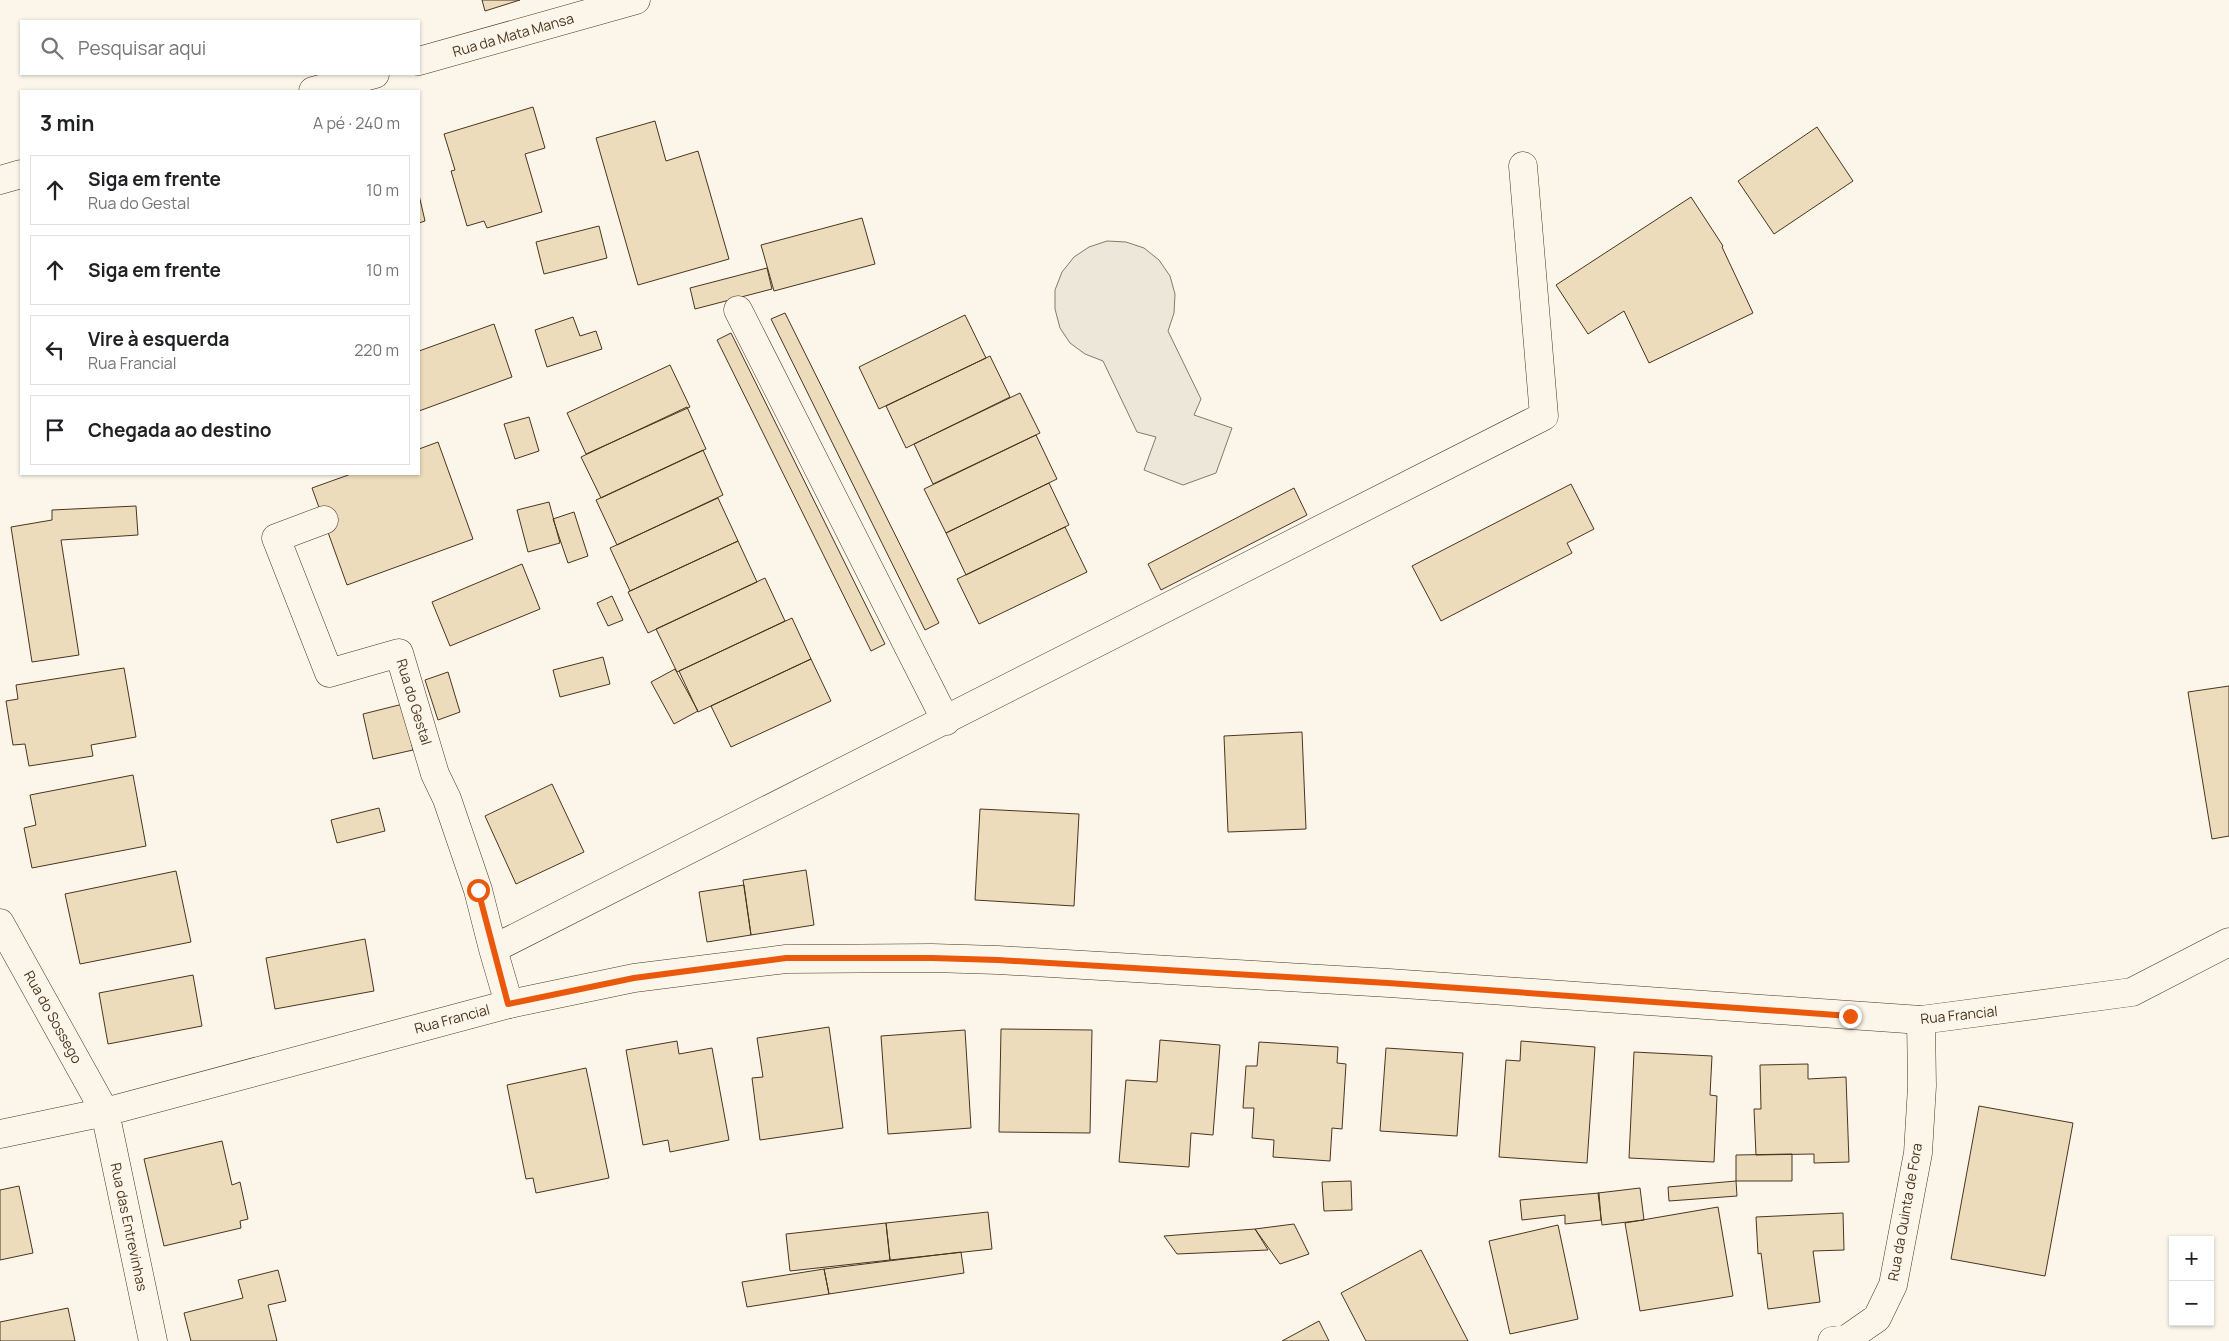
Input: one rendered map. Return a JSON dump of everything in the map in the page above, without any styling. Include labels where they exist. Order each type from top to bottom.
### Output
[{"type":"street","name":"Rua da Mata Mansa","points":[[420,62],[636,0]]},
{"type":"street","points":[[317,90],[371,75]]},
{"type":"street","points":[[508,1004],[493,949],[946,721],[1544,416],[1523,166]]},
{"type":"street","points":[[0,180],[20,174]]},
{"type":"street","points":[[738,310],[946,721]]},
{"type":"street","name":"Rua do Gestal","points":[[324,520],[276,538],[329,673],[399,653],[435,774],[448,799],[478,890],[493,949]]},
{"type":"street","name":"Rua do Sossego","points":[[0,923],[105,1112]]},
{"type":"street","name":"Rua Francial","points":[[0,1134],[105,1112],[508,1004],[634,978],[786,958],[998,960],[1379,983],[1921,1020],[2132,992],[2229,942]]},
{"type":"street","name":"Rua da Quinta de Fora","points":[[1832,1341],[1847,1339],[1877,1318],[1893,1285],[1918,1153],[1922,1086],[1921,1020]]},
{"type":"street","name":"Rua das Entrevinhas","points":[[105,1112],[153,1341]]},
{"type":"shaded area","points":[[1107,241],[1126,242],[1144,248],[1159,260],[1170,276],[1175,294],[1174,313],[1168,331],[1201,399],[1194,415],[1232,428],[1216,473],[1183,485],[1144,470],[1156,437],[1137,432],[1103,361],[1085,354],[1070,343],[1060,328],[1055,309],[1055,290],[1062,272],[1074,257],[1089,247]]},
{"type":"building","points":[[482,0],[520,0],[485,11]]},
{"type":"building","points":[[533,107],[545,148],[525,154],[542,212],[487,228],[484,221],[467,226],[451,171],[455,170],[444,134]]},
{"type":"building","points":[[655,121],[666,161],[698,151],[729,259],[638,285],[596,138]]},
{"type":"building","points":[[1817,127],[1853,181],[1774,234],[1738,181]]},
{"type":"building","points":[[1691,197],[1723,246],[1753,313],[1649,363],[1624,311],[1588,334],[1556,285]]},
{"type":"building","points":[[420,199],[425,221],[420,223]]},
{"type":"building","points":[[862,218],[875,264],[774,291],[761,245]]},
{"type":"building","points":[[599,226],[607,258],[544,274],[536,242]]},
{"type":"building","points":[[767,268],[772,289],[695,309],[690,288]]},
{"type":"building","points":[[785,313],[939,623],[925,630],[771,319]]},
{"type":"building","points":[[965,315],[986,358],[879,409],[859,367]]},
{"type":"building","points":[[573,317],[580,336],[596,331],[602,349],[547,367],[535,330]]},
{"type":"building","points":[[494,324],[512,377],[420,411],[420,351]]},
{"type":"building","points":[[731,333],[885,644],[871,651],[717,340]]},
{"type":"building","points":[[990,356],[1010,397],[906,448],[886,406]]},
{"type":"building","points":[[670,365],[690,407],[586,454],[567,413]]},
{"type":"building","points":[[1020,393],[1040,433],[933,484],[914,444]]},
{"type":"building","points":[[687,407],[706,449],[601,498],[581,457]]},
{"type":"building","points":[[529,417],[539,451],[515,459],[504,424]]},
{"type":"building","points":[[1036,435],[1057,479],[946,533],[924,489]]},
{"type":"building","points":[[438,442],[473,539],[347,585],[312,488],[348,475],[420,475],[420,449]]},
{"type":"building","points":[[703,450],[723,495],[617,545],[596,500]]},
{"type":"building","points":[[1049,483],[1069,525],[966,575],[946,533]]},
{"type":"building","points":[[1571,484],[1594,529],[1567,543],[1572,553],[1441,621],[1412,566]]},
{"type":"building","points":[[1294,488],[1307,515],[1161,590],[1148,564]]},
{"type":"building","points":[[718,498],[738,541],[630,591],[610,548]]},
{"type":"building","points":[[549,502],[560,543],[528,552],[517,510]]},
{"type":"building","points":[[136,506],[138,535],[61,540],[79,655],[32,662],[11,527],[52,520],[52,510]]},
{"type":"building","points":[[574,512],[588,556],[568,563],[553,519]]},
{"type":"building","points":[[1065,527],[1087,572],[979,624],[957,579]]},
{"type":"building","points":[[738,541],[757,582],[648,633],[628,592]]},
{"type":"building","points":[[522,564],[540,609],[450,646],[432,602]]},
{"type":"building","points":[[765,578],[785,621],[677,672],[656,629]]},
{"type":"building","points":[[612,596],[623,620],[608,626],[597,603]]},
{"type":"building","points":[[792,618],[811,659],[698,712],[679,671]]},
{"type":"building","points":[[603,657],[610,684],[560,697],[553,670]]},
{"type":"building","points":[[811,659],[831,701],[731,747],[711,706]]},
{"type":"building","points":[[124,668],[136,737],[91,745],[93,756],[29,766],[25,744],[13,745],[6,701],[18,699],[16,685]]},
{"type":"building","points":[[675,669],[698,711],[674,724],[651,682]]},
{"type":"building","points":[[448,672],[460,712],[438,720],[425,680]]},
{"type":"building","points":[[2229,686],[2229,836],[2212,839],[2188,692]]},
{"type":"building","points":[[403,704],[413,750],[373,759],[363,714]]},
{"type":"building","points":[[1302,732],[1306,829],[1228,832],[1224,736]]},
{"type":"building","points":[[133,775],[146,846],[32,868],[24,828],[36,825],[30,795]]},
{"type":"building","points":[[552,784],[584,852],[516,884],[485,816]]},
{"type":"building","points":[[379,808],[385,831],[337,843],[331,820]]},
{"type":"building","points":[[980,809],[1079,814],[1074,906],[975,900]]},
{"type":"building","points":[[806,870],[814,925],[751,935],[743,880]]},
{"type":"building","points":[[176,871],[191,942],[80,964],[65,894]]},
{"type":"building","points":[[744,885],[751,935],[707,942],[699,892]]},
{"type":"building","points":[[365,939],[374,991],[275,1009],[266,958]]},
{"type":"building","points":[[193,975],[202,1026],[108,1044],[99,993]]},
{"type":"building","points":[[829,1027],[843,1128],[760,1140],[752,1078],[763,1077],[757,1038]]},
{"type":"building","points":[[1001,1029],[1092,1030],[1090,1133],[999,1132]]},
{"type":"building","points":[[965,1030],[971,1128],[888,1134],[881,1036]]},
{"type":"building","points":[[1160,1040],[1220,1045],[1213,1135],[1191,1133],[1189,1167],[1119,1162],[1126,1080],[1157,1082]]},
{"type":"building","points":[[677,1041],[679,1054],[712,1048],[729,1140],[670,1152],[668,1140],[643,1145],[626,1050]]},
{"type":"building","points":[[1521,1041],[1595,1047],[1587,1163],[1499,1157],[1506,1060],[1520,1061]]},
{"type":"building","points":[[1259,1042],[1338,1047],[1337,1063],[1346,1064],[1342,1129],[1332,1128],[1330,1161],[1273,1157],[1274,1140],[1252,1138],[1254,1108],[1243,1108],[1246,1066],[1257,1066]]},
{"type":"building","points":[[1386,1048],[1463,1053],[1457,1136],[1380,1131]]},
{"type":"building","points":[[1634,1052],[1712,1056],[1710,1095],[1717,1096],[1714,1162],[1629,1158]]},
{"type":"building","points":[[1808,1064],[1808,1079],[1846,1077],[1849,1162],[1814,1163],[1814,1154],[1756,1155],[1754,1109],[1761,1109],[1760,1065]]},
{"type":"building","points":[[586,1068],[609,1178],[536,1193],[533,1178],[526,1179],[507,1085]]},
{"type":"building","points":[[1979,1106],[2073,1123],[2045,1276],[1951,1259]]},
{"type":"building","points":[[222,1141],[232,1185],[240,1182],[248,1219],[240,1221],[241,1228],[164,1246],[144,1159]]},
{"type":"building","points":[[1792,1154],[1792,1181],[1736,1181],[1736,1155]]},
{"type":"building","points":[[1351,1181],[1352,1210],[1324,1211],[1322,1182]]},
{"type":"building","points":[[1736,1181],[1737,1196],[1669,1201],[1668,1187]]},
{"type":"building","points":[[19,1186],[33,1253],[0,1260],[0,1190]]},
{"type":"building","points":[[1640,1188],[1644,1220],[1602,1225],[1598,1193]]},
{"type":"building","points":[[1599,1193],[1601,1220],[1565,1224],[1565,1215],[1522,1220],[1520,1200]]},
{"type":"building","points":[[1718,1207],[1733,1296],[1640,1311],[1625,1223]]},
{"type":"building","points":[[988,1212],[992,1249],[890,1260],[886,1223]]},
{"type":"building","points":[[1843,1213],[1844,1250],[1813,1251],[1820,1302],[1768,1309],[1761,1253],[1758,1254],[1756,1217]]},
{"type":"building","points":[[886,1223],[890,1260],[790,1271],[786,1234]]},
{"type":"building","points":[[1294,1224],[1309,1254],[1280,1264],[1255,1229]]},
{"type":"building","points":[[1558,1225],[1578,1319],[1510,1334],[1489,1241]]},
{"type":"building","points":[[1255,1229],[1268,1250],[1177,1254],[1164,1236]]},
{"type":"building","points":[[1421,1250],[1468,1341],[1366,1341],[1341,1293]]},
{"type":"building","points":[[961,1252],[964,1273],[829,1294],[824,1269]]},
{"type":"building","points":[[824,1269],[829,1294],[747,1307],[742,1282]]},
{"type":"building","points":[[278,1270],[286,1301],[268,1305],[277,1341],[191,1341],[184,1313],[243,1298],[238,1280]]},
{"type":"building","points":[[68,1308],[75,1341],[0,1341],[0,1322]]},
{"type":"building","points":[[1319,1321],[1329,1341],[1282,1341]]},
{"type":"route","points":[[478,890],[508,1004],[634,978],[786,958],[932,958],[998,960],[1388,983],[1850,1016]]}]
